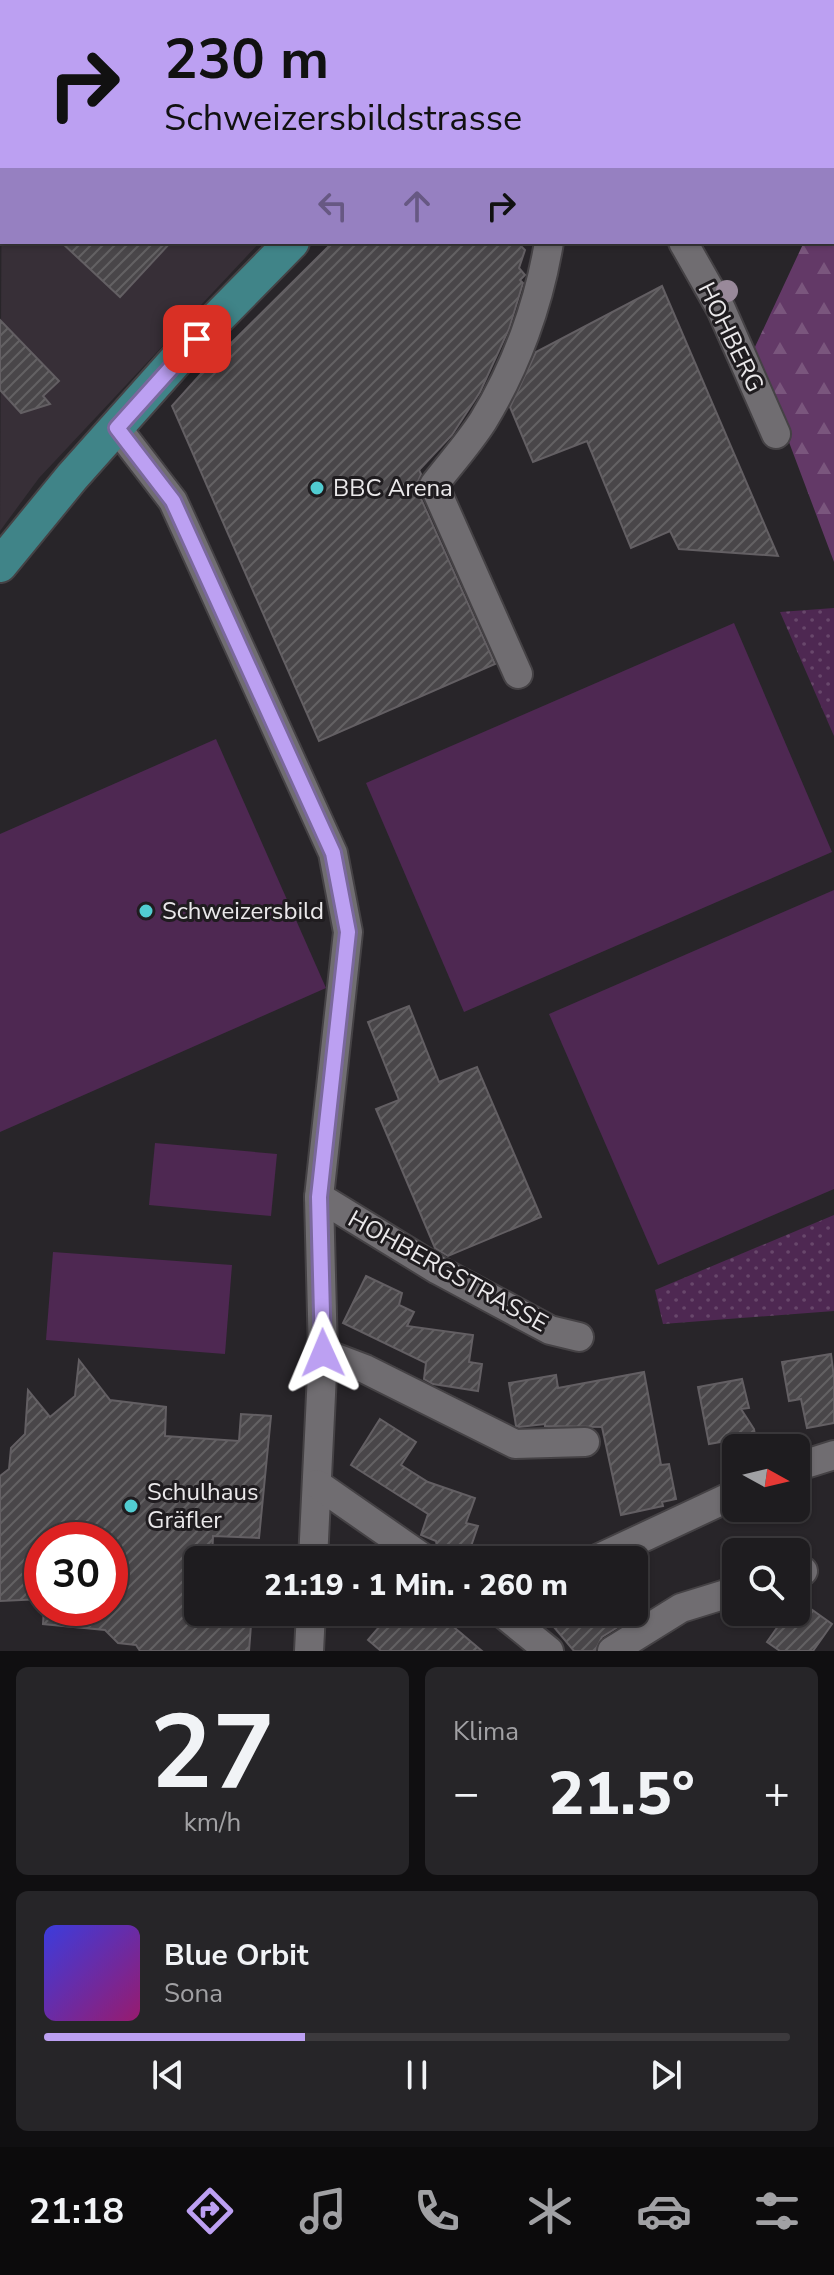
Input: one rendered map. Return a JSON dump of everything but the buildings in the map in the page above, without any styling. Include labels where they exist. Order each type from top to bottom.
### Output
[{"type":"main road","points":[[0,565],[72,477],[277,247]]},
{"type":"street","points":[[518,674],[434,485],[482,422],[511,368],[542,284],[549,244]]},
{"type":"street","name":"HOHBERG","points":[[687,244],[721,309],[776,434]]},
{"type":"street","name":"HOHBERGSTRASSE","points":[[117,428],[173,501],[333,853],[348,932],[319,1197],[323,1353],[314,1546]]},
{"type":"street","name":"HOHBERGSTRASSE","points":[[319,1197],[438,1270],[550,1330],[579,1337]]},
{"type":"street","points":[[323,1353],[365,1369],[515,1444],[585,1442]]},
{"type":"street","points":[[810,1463],[834,1455]]},
{"type":"street","points":[[317,1484],[406,1546]]},
{"type":"street","points":[[625,1546],[722,1501]]},
{"type":"street","points":[[612,1651],[681,1608],[722,1595]]},
{"type":"street","points":[[309,1651],[310,1626]]},
{"type":"street","points":[[518,1626],[549,1651]]},
{"type":"shaded area","points":[[1,244],[258,244],[39,478],[0,531]]},
{"type":"shaded area","points":[[834,608],[834,736],[780,612]]},
{"type":"shaded area","points":[[734,623],[832,852],[464,1012],[366,783]]},
{"type":"shaded area","name":"Schweizersbild","points":[[216,739],[326,988],[0,1132],[0,834]]},
{"type":"shaded area","points":[[834,890],[834,1189],[658,1265],[549,1014]]},
{"type":"shaded area","points":[[155,1143],[277,1154],[271,1216],[149,1205]]},
{"type":"shaded area","points":[[834,1215],[834,1311],[663,1324],[655,1290]]},
{"type":"shaded area","points":[[53,1252],[232,1265],[225,1354],[46,1340]]},
{"type":"green space","points":[[803,244],[834,244],[834,562],[754,349]]},
{"type":"place","name":"BBC Arena","points":[[317,488]]},
{"type":"place","name":"Schweizersbild","points":[[146,911]]},
{"type":"place","name":"Schulhaus Gräfler","points":[[131,1506]]},
{"type":"route","points":[[197,339],[117,428],[173,501],[333,853],[348,932],[319,1197],[323,1353]]}]
